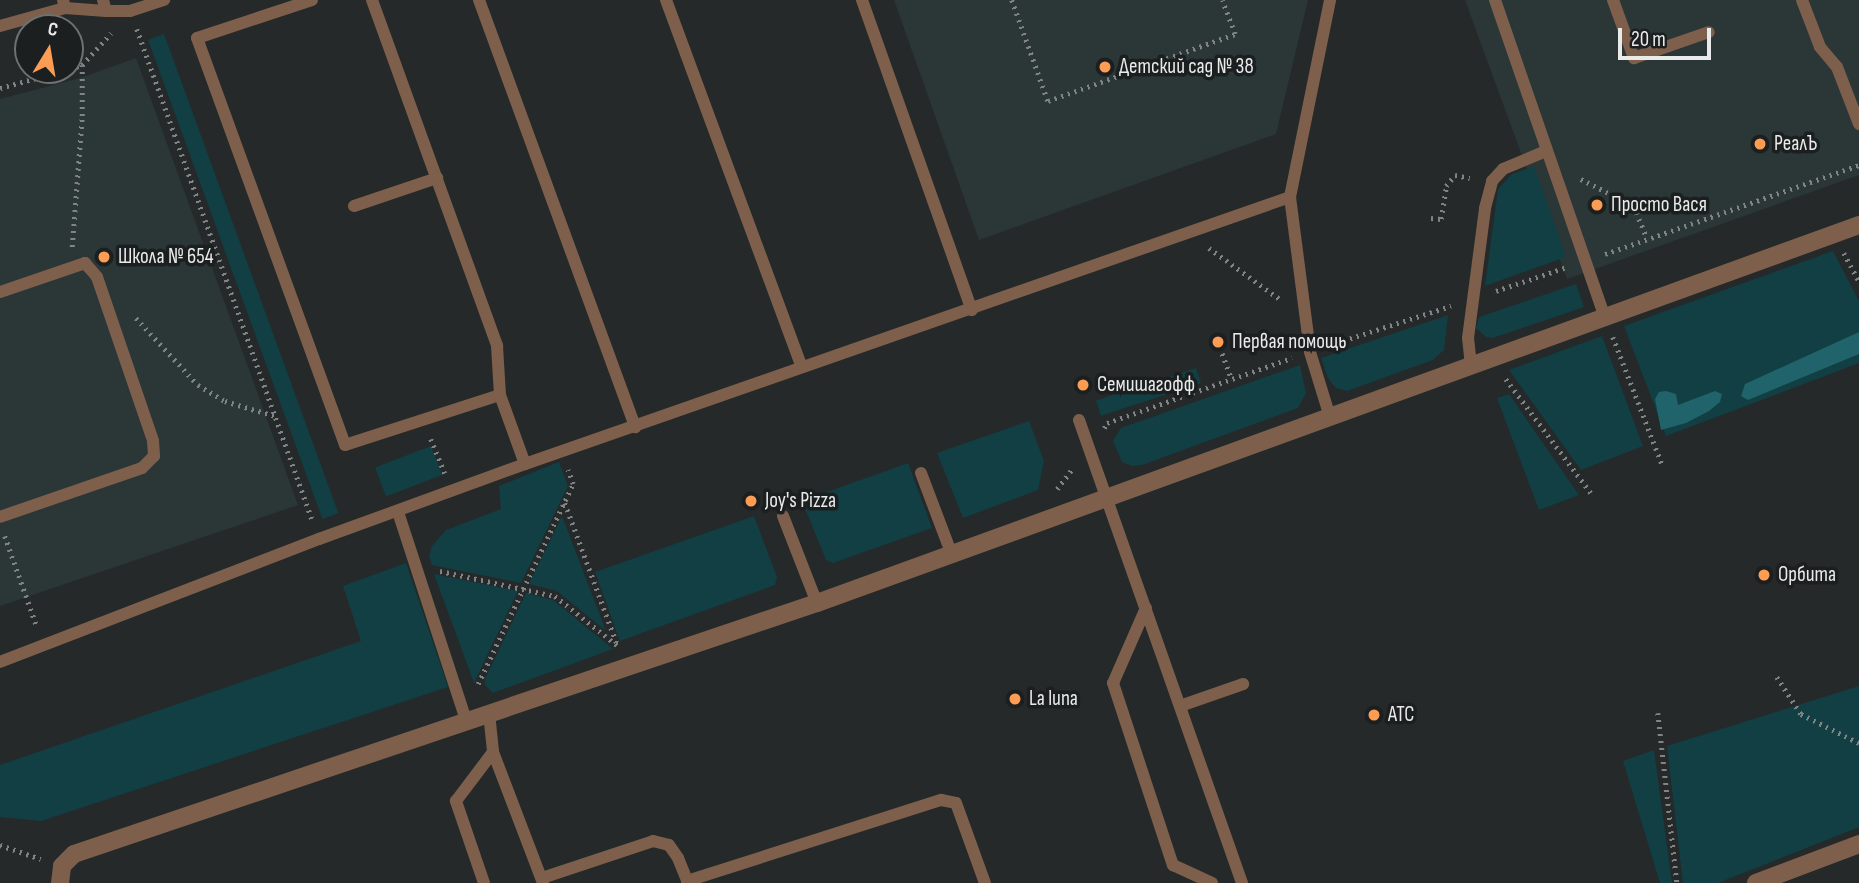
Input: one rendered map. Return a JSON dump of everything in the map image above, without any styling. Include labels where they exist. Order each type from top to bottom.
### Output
[{"type":"street","points":[[61,874],[74,854],[466,717],[489,713],[817,603],[1859,225]]},
{"type":"street","points":[[1756,883],[1859,844]]},
{"type":"lane","points":[[0,26],[64,4],[104,5],[130,11],[164,0]]},
{"type":"lane","points":[[312,0],[197,38],[345,445],[500,395]]},
{"type":"lane","points":[[372,0],[497,346],[500,395],[525,464]]},
{"type":"lane","points":[[479,0],[635,427]]},
{"type":"lane","points":[[666,0],[802,367]]},
{"type":"lane","points":[[862,0],[972,310]]},
{"type":"lane","points":[[1330,0],[1290,197],[1310,352],[1330,417]]},
{"type":"lane","points":[[1495,0],[1605,317]]},
{"type":"lane","points":[[1613,0],[1634,58],[1709,32]]},
{"type":"lane","points":[[1802,0],[1820,47],[1837,67],[1859,124]]},
{"type":"lane","points":[[1471,366],[1468,338],[1485,208],[1492,181],[1503,169],[1546,151]]},
{"type":"lane","points":[[354,206],[437,178]]},
{"type":"lane","points":[[0,662],[319,539],[525,464],[1290,197]]},
{"type":"lane","points":[[0,292],[85,263],[97,276],[153,441],[154,456],[142,468],[0,517]]},
{"type":"lane","points":[[1079,420],[1242,883]]},
{"type":"lane","points":[[921,473],[952,555]]},
{"type":"lane","points":[[398,512],[466,717]]},
{"type":"lane","points":[[783,516],[817,603]]},
{"type":"lane","points":[[1146,608],[1114,683],[1173,865],[1212,883]]},
{"type":"lane","points":[[1180,706],[1244,684]]},
{"type":"lane","points":[[489,713],[493,752],[542,880],[653,841],[669,845],[678,858],[687,882],[942,800],[956,803],[985,883]]},
{"type":"lane","points":[[484,883],[456,801],[493,752]]},
{"type":"path","points":[[1012,0],[1048,101],[1235,34],[1222,0]]},
{"type":"path","points":[[84,63],[130,11],[319,539]]},
{"type":"path","points":[[70,269],[82,84]]},
{"type":"path","points":[[1045,493],[1058,488],[1107,423],[1859,165]]},
{"type":"path","points":[[1432,218],[1441,219],[1446,186],[1455,175]]},
{"type":"path","points":[[1574,176],[1634,206],[1647,239]]},
{"type":"path","points":[[1188,234],[1305,316]]},
{"type":"path","points":[[132,315],[198,385],[225,401],[275,416]]},
{"type":"path","points":[[1605,317],[1662,464]]},
{"type":"path","points":[[1220,347],[1232,380]]},
{"type":"path","points":[[1491,359],[1591,493]]},
{"type":"path","points":[[430,435],[452,491]]},
{"type":"path","points":[[466,717],[573,484],[562,452]]},
{"type":"path","points":[[565,503],[618,647]]},
{"type":"path","points":[[5,533],[27,597]]},
{"type":"path","points":[[416,566],[555,596],[618,647]]},
{"type":"path","points":[[618,647],[631,642]]},
{"type":"path","points":[[1777,677],[1801,714],[1859,743]]},
{"type":"path","points":[[1658,713],[1677,883]]},
{"type":"path","points":[[0,845],[61,874]]},
{"type":"shaded area","name":"Детский сад № 38","points":[[894,0],[1308,0],[1276,134],[979,240]]},
{"type":"shaded area","points":[[1465,0],[1859,0],[1859,175],[1567,279]]},
{"type":"shaded area","points":[[164,34],[338,513],[322,519],[148,40]]},
{"type":"shaded area","name":"Школа № 654","points":[[136,58],[298,505],[0,606],[0,99],[57,84],[84,84],[84,77]]},
{"type":"shaded area","points":[[1534,166],[1566,257],[1485,286],[1498,189],[1512,174]]},
{"type":"shaded area","points":[[1833,251],[1859,301],[1859,363],[1666,436],[1624,326]]},
{"type":"shaded area","points":[[1576,284],[1584,307],[1493,338],[1486,337],[1476,328],[1479,317]]},
{"type":"shaded area","points":[[1448,315],[1444,350],[1433,360],[1347,391],[1336,388],[1328,378],[1321,358]]},
{"type":"shaded area","points":[[1859,332],[1859,354],[1748,400],[1741,396],[1745,384]]},
{"type":"shaded area","points":[[1602,336],[1643,446],[1581,470],[1509,370]]},
{"type":"shaded area","points":[[1300,365],[1306,393],[1298,408],[1142,465],[1132,466],[1122,462],[1113,441],[1121,428]]},
{"type":"shaded area","points":[[1196,368],[1201,383],[1101,416],[1096,400]]},
{"type":"shaded area","points":[[1715,391],[1722,394],[1720,402],[1709,411],[1686,423],[1661,430],[1655,399],[1659,392],[1676,394],[1678,405]]},
{"type":"shaded area","points":[[1509,394],[1579,495],[1539,510],[1497,398]]},
{"type":"shaded area","points":[[1029,421],[1044,461],[1038,490],[963,518],[937,453]]},
{"type":"shaded area","points":[[431,446],[442,475],[386,496],[375,468]]},
{"type":"shaded area","points":[[559,462],[568,486],[521,583],[432,565],[429,556],[432,546],[446,530],[501,509],[499,486]]},
{"type":"shaded area","points":[[908,463],[932,528],[833,563],[826,560],[802,501]]},
{"type":"shaded area","points":[[562,516],[606,631],[557,591],[529,584]]},
{"type":"shaded area","points":[[754,516],[777,577],[775,585],[620,641],[595,572]]},
{"type":"shaded area","points":[[406,563],[448,687],[41,821],[0,817],[0,765],[361,641],[343,586]]},
{"type":"shaded area","points":[[434,574],[518,591],[474,683]]},
{"type":"shaded area","points":[[526,593],[553,600],[613,649],[493,693],[485,685],[485,679]]},
{"type":"shaded area","points":[[1859,686],[1859,827],[1718,883],[1683,883],[1667,746]]},
{"type":"shaded area","points":[[1654,750],[1672,883],[1660,883],[1623,761]]},
{"type":"place","name":"Детский сад № 38","points":[[1105,67]]},
{"type":"place","name":"РеалЪ","points":[[1760,144]]},
{"type":"place","name":"Просто Вася","points":[[1597,205]]},
{"type":"place","name":"Школа № 654","points":[[104,257]]},
{"type":"place","name":"Первая помощь","points":[[1218,342]]},
{"type":"place","name":"Семишагофф","points":[[1083,385]]},
{"type":"place","name":"Joy's Pizza","points":[[751,501]]},
{"type":"place","name":"Орбита","points":[[1764,575]]},
{"type":"place","name":"La luna","points":[[1015,699]]},
{"type":"place","name":"АТС","points":[[1374,715]]}]
